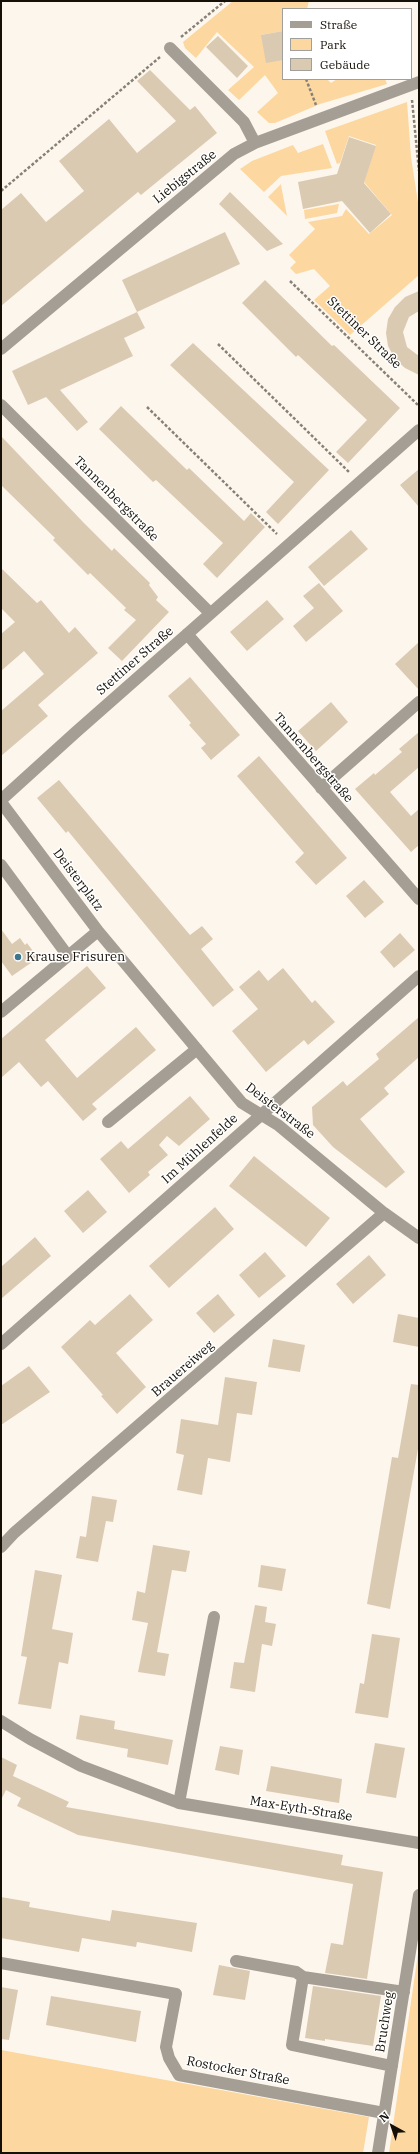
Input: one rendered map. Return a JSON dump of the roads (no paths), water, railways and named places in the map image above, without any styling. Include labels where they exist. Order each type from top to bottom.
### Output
[{"type":"street","points":[[170,48],[244,122],[255,143]]},
{"type":"street","name":"Liebigstraße","points":[[1,349],[234,154],[255,143],[415,84]]},
{"type":"street","name":"Tannenbergstraße","points":[[1,405],[210,612]]},
{"type":"street","name":"Stettiner Straße","points":[[1,801],[210,612],[419,430]]},
{"type":"street","name":"Tannenbergstraße","points":[[187,634],[419,899]]},
{"type":"street","points":[[321,788],[419,702]]},
{"type":"street","name":"Deisterplatz","points":[[1,801],[98,931],[1,1012]]},
{"type":"street","points":[[1,865],[68,956]]},
{"type":"street","name":"Deisterstraße","points":[[98,931],[242,1103],[278,1125],[384,1214],[419,1238]]},
{"type":"street","name":"Im Mühlenfelde","points":[[1,1344],[260,1114],[419,976]]},
{"type":"street","points":[[108,1122],[197,1049]]},
{"type":"street","name":"Brauereiweg","points":[[1,1547],[14,1533],[384,1214]]},
{"type":"street","points":[[179,1803],[214,1617]]},
{"type":"street","name":"Max-Eyth-Straße","points":[[1,1721],[30,1739],[81,1766],[179,1803],[419,1843]]},
{"type":"street","name":"Bruchweg","points":[[378,2153],[419,1895]]},
{"type":"street","points":[[236,1961],[296,1972],[303,1977],[404,1992]]},
{"type":"street","name":"Rostocker Straße","points":[[1,1963],[176,1994],[166,2047],[169,2058],[179,2075],[384,2113]]},
{"type":"street","points":[[303,1977],[292,2045],[392,2066]]},
{"type":"place","name":"Krause Frisuren","points":[[18,957]]}]
